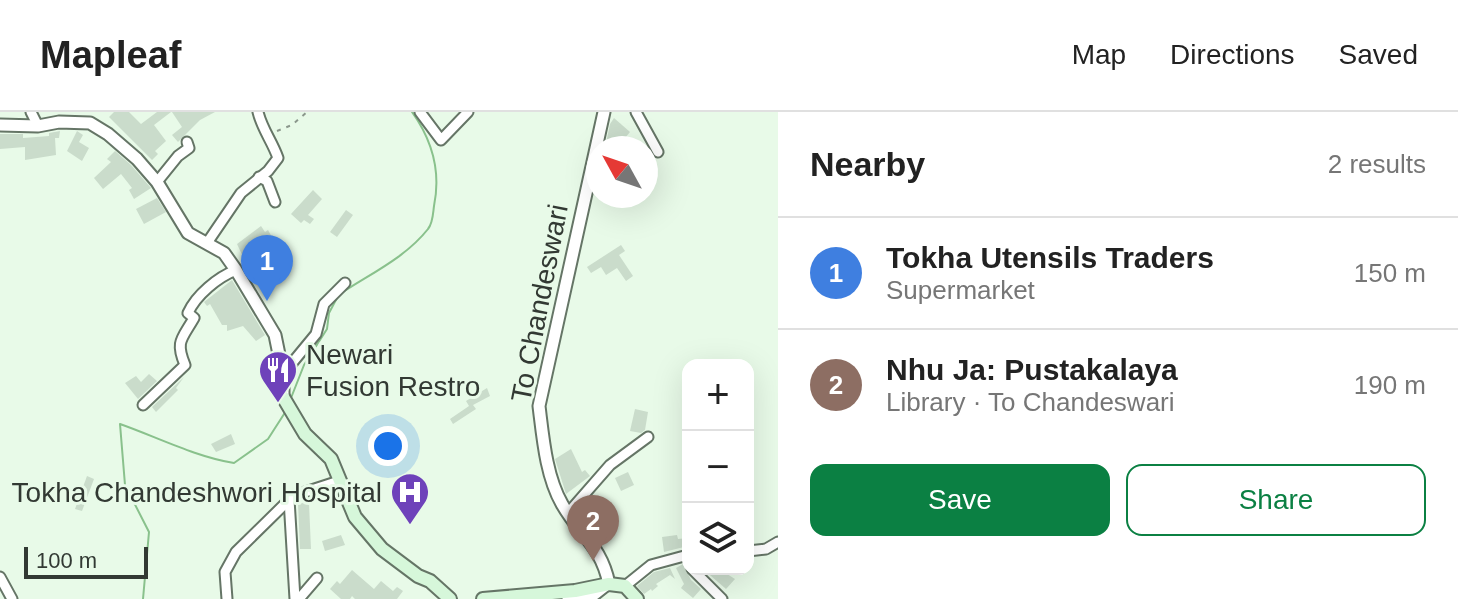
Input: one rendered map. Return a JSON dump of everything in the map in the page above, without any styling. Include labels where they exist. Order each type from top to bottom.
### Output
[{"type":"main road","points":[[283,397],[305,434],[331,459],[355,517],[382,549],[418,576],[430,581],[450,599]]},
{"type":"main road","points":[[483,599],[575,591],[609,584],[625,586],[637,599]]},
{"type":"street","points":[[31,112],[38,126]]},
{"type":"street","points":[[207,243],[241,193],[268,171],[278,158],[258,112]]},
{"type":"street","points":[[420,112],[441,140],[468,112]]},
{"type":"street","name":"To Chandeswari","points":[[604,112],[539,406],[545,453],[560,501],[605,563],[609,584]]},
{"type":"street","points":[[636,112],[649,136]]},
{"type":"street","points":[[0,125],[38,126],[79,117],[108,134],[137,159],[157,182],[188,233],[224,253],[236,270],[275,335],[283,374],[283,397]]},
{"type":"street","points":[[157,182],[178,156],[189,148],[187,142]]},
{"type":"street","points":[[259,177],[267,181],[275,202]]},
{"type":"street","points":[[143,405],[185,365],[178,348],[194,318],[188,313],[189,309],[201,295],[236,270]]},
{"type":"street","points":[[283,374],[316,334],[324,304],[345,283]]},
{"type":"street","points":[[568,513],[610,465],[648,437]]},
{"type":"street","points":[[227,599],[225,572],[236,552],[289,499],[301,492],[339,481]]},
{"type":"street","points":[[289,499],[293,586],[297,599],[317,578]]},
{"type":"street","points":[[754,550],[766,549],[778,542]]},
{"type":"street","points":[[625,586],[651,565],[682,558]]},
{"type":"street","points":[[698,575],[722,599]]},
{"type":"street","points":[[0,577],[12,599]]},
{"type":"street","points":[[567,599],[595,597],[609,584]]},
{"type":"path","points":[[267,132],[281,131],[307,112]]},
{"type":"building","points":[[114,112],[129,112],[141,124],[157,112],[171,112],[154,125],[166,141],[155,151],[158,154],[152,160],[109,117]]},
{"type":"building","points":[[172,112],[215,112],[200,120],[178,142],[172,135],[182,127]]},
{"type":"building","points":[[614,118],[630,132],[627,136],[608,136]]},
{"type":"building","points":[[60,131],[59,138],[55,138],[56,155],[25,160],[25,147],[0,149],[0,134],[23,134],[23,138],[49,136],[49,133]]},
{"type":"building","points":[[77,131],[83,135],[79,142],[89,148],[82,161],[67,151]]},
{"type":"building","points":[[115,151],[151,188],[134,199],[129,190],[132,188],[121,174],[103,189],[94,178],[111,162],[107,159]]},
{"type":"building","points":[[313,190],[322,199],[308,215],[314,219],[310,224],[304,220],[301,223],[291,214]]},
{"type":"building","points":[[157,198],[166,212],[144,224],[136,209]]},
{"type":"building","points":[[346,210],[353,215],[337,237],[330,232]]},
{"type":"building","points":[[261,226],[265,232],[268,230],[283,257],[270,264],[264,253],[245,261],[237,244]]},
{"type":"building","points":[[621,245],[625,251],[619,255],[633,276],[626,281],[617,268],[606,275],[601,267],[591,273],[587,267]]},
{"type":"building","points":[[232,280],[265,335],[256,341],[243,326],[227,331],[227,325],[222,325],[210,304],[207,306],[204,302]]},
{"type":"building","points":[[149,374],[157,381],[138,399],[125,383],[136,376],[141,382]]},
{"type":"building","points":[[184,377],[176,388],[178,390],[156,412],[152,407]]},
{"type":"building","points":[[487,388],[490,396],[473,405],[476,409],[453,424],[450,419],[469,406],[466,401]]},
{"type":"building","points":[[635,409],[648,412],[645,430],[641,433],[630,431]]},
{"type":"building","points":[[231,434],[235,444],[216,452],[211,444]]},
{"type":"building","points":[[571,449],[582,472],[585,470],[590,476],[566,494],[555,459]]},
{"type":"building","points":[[628,472],[634,485],[621,491],[615,478]]},
{"type":"building","points":[[87,476],[94,479],[82,511],[75,509]]},
{"type":"building","points":[[591,498],[601,506],[589,523],[578,512]]},
{"type":"building","points":[[298,503],[309,503],[311,549],[300,549]]},
{"type":"building","points":[[341,535],[345,545],[325,551],[322,541]]},
{"type":"building","points":[[677,535],[678,539],[682,539],[682,548],[664,552],[662,537]]},
{"type":"building","points":[[682,565],[682,575],[688,575],[701,589],[693,598],[681,588],[684,584],[676,568]]},
{"type":"building","points":[[670,568],[675,579],[670,575],[644,594],[637,586],[654,572]]},
{"type":"building","points":[[352,570],[374,589],[381,581],[393,591],[397,587],[403,591],[397,599],[355,599],[352,596],[341,599],[330,589],[337,581],[340,584]]},
{"type":"building","points":[[710,575],[729,575],[735,579],[726,589]]},
{"type":"waterway","points":[[343,292],[399,256],[431,224],[436,193],[433,157],[425,134],[412,112]]},
{"type":"waterway","points":[[291,398],[304,365],[327,329],[329,313],[338,296]]},
{"type":"waterway","points":[[143,599],[149,532],[125,485],[120,424],[191,451],[234,463],[268,439],[286,411]]},
{"type":"place","name":"Tokha Utensils Traders","points":[[267,301]]},
{"type":"place","name":"Newari Fusion Restro","points":[[278,404]]},
{"type":"place","name":"Tokha Chandeshwori Hospital","points":[[410,526]]},
{"type":"place","name":"Nhu Ja: Pustakalaya","points":[[593,561]]}]
